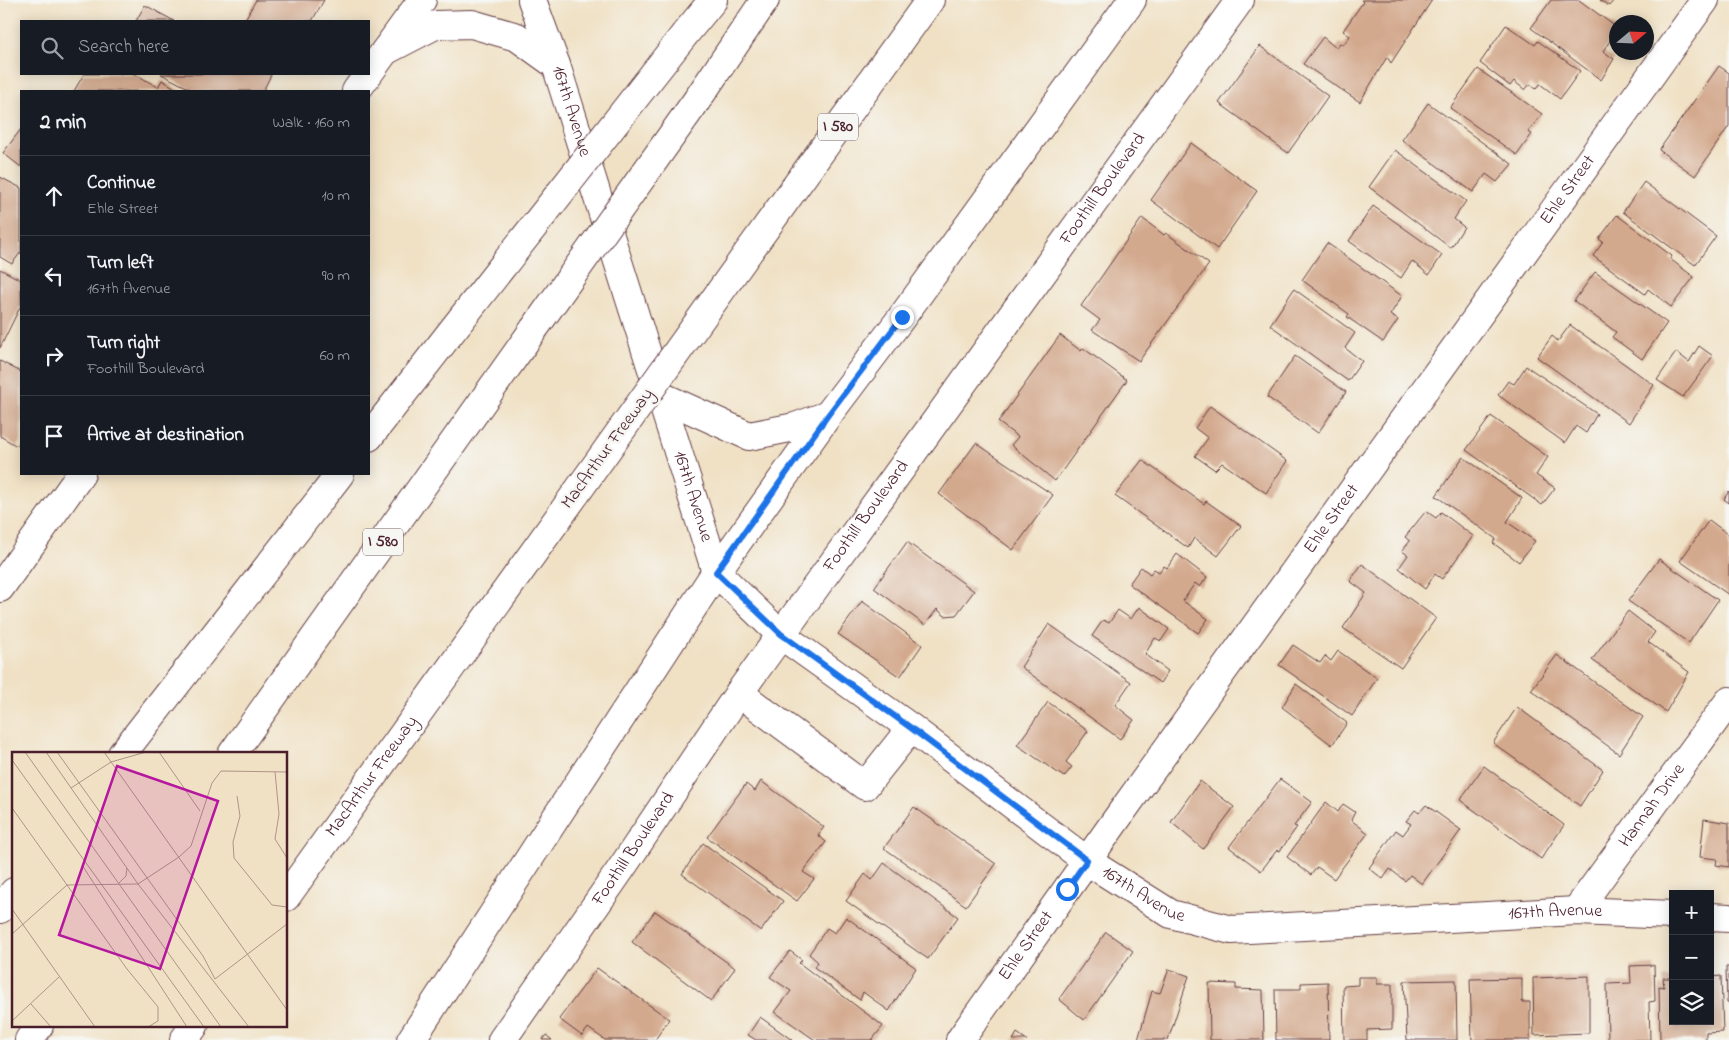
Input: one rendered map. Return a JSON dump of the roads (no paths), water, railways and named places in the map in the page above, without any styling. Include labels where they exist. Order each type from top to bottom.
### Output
[{"type":"main road","points":[[370,72],[422,0]]},
{"type":"main road","name":"167th Avenue","points":[[532,0],[556,64],[716,572],[781,634],[911,728],[1087,860],[1171,914],[1231,930],[1576,911],[1669,915]]},
{"type":"main road","points":[[370,436],[504,263],[713,0]]},
{"type":"main road","name":"I 580","points":[[233,752],[697,100],[765,0]]},
{"type":"main road","name":"MacArthur Freeway","points":[[288,894],[930,0]]},
{"type":"main road","points":[[411,1040],[716,572],[828,415],[902,317],[1132,0]]},
{"type":"main road","name":"Foothill Boulevard","points":[[502,1040],[621,869],[739,693],[1240,0]]},
{"type":"main road","name":"Ehle Street","points":[[960,1040],[1087,860],[1705,0]]},
{"type":"main road","points":[[385,51],[435,25],[472,24],[517,37],[556,64]]},
{"type":"main road","points":[[357,90],[368,75]]},
{"type":"main road","points":[[661,396],[749,436],[795,427],[828,415]]},
{"type":"main road","points":[[0,588],[81,475]]},
{"type":"main road","points":[[124,752],[339,475]]},
{"type":"main road","points":[[739,693],[865,786],[911,728]]},
{"type":"main road","name":"Hannah Drive","points":[[1576,911],[1729,701]]},
{"type":"main road","points":[[0,909],[12,894]]},
{"type":"main road","points":[[1714,917],[1729,918]]},
{"type":"main road","points":[[29,1040],[38,1028]]},
{"type":"main road","points":[[184,1040],[193,1028]]}]
